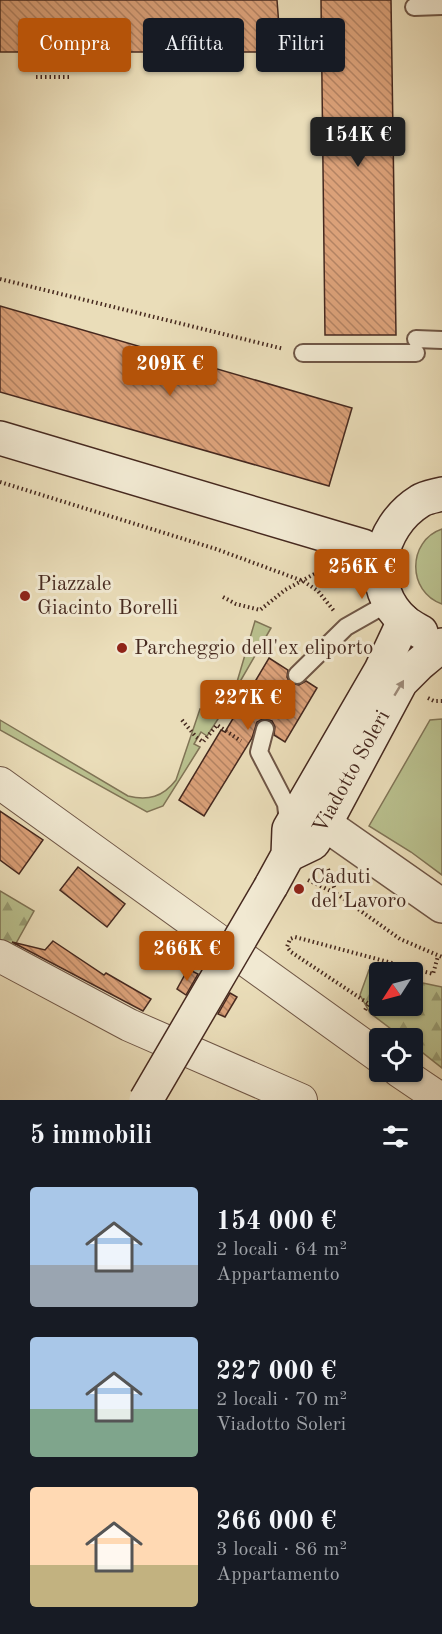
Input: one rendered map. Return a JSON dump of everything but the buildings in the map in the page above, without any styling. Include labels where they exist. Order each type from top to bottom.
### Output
[{"type":"main road","points":[[0,438],[363,546],[381,557]]},
{"type":"main road","points":[[442,494],[422,500],[402,514],[388,534],[381,557],[382,580],[397,612],[423,634],[442,639]]},
{"type":"main road","name":"Viadotto Soleri","points":[[287,862],[323,772],[381,670],[397,612]]},
{"type":"main road","name":"Viadotto Soleri","points":[[287,862],[312,843],[325,825],[401,682],[442,645]]},
{"type":"main road","points":[[323,772],[325,825],[442,906]]},
{"type":"main road","points":[[146,1100],[287,862]]},
{"type":"street","points":[[0,783],[369,1050]]},
{"type":"street","points":[[0,956],[129,1025],[301,1100]]},
{"type":"street","points":[[415,1082],[442,1100]]},
{"type":"lane","points":[[414,7],[442,6]]},
{"type":"lane","points":[[303,353],[416,346],[442,340]]},
{"type":"lane","points":[[297,675],[346,627],[397,612]]},
{"type":"lane","points":[[265,729],[260,752],[286,804],[287,862]]},
{"type":"path","points":[[36,77],[69,76]]},
{"type":"path","points":[[0,279],[303,353]]},
{"type":"path","points":[[0,482],[216,549],[303,581],[318,591],[328,603]]},
{"type":"path","points":[[224,597],[236,604],[260,610],[285,590],[330,565]]},
{"type":"path","points":[[434,701],[442,701]]},
{"type":"path","points":[[182,720],[203,742],[216,725],[260,752]]},
{"type":"path","points":[[325,859],[337,894]]},
{"type":"path","points":[[287,862],[306,879],[337,894],[400,939],[440,957],[433,974],[295,937],[290,939],[287,946],[291,951],[369,1004],[346,1035]]},
{"type":"green space","points":[[442,529],[442,604],[422,589],[417,578],[416,566],[417,555],[422,544]]},
{"type":"green space","points":[[255,621],[271,628],[234,692]]},
{"type":"green space","points":[[200,709],[220,716],[207,736],[201,732],[194,744],[200,747],[163,806],[147,812],[0,730],[0,720],[128,796],[149,798],[166,790],[176,780]]},
{"type":"green space","points":[[442,719],[442,875],[411,852],[369,826],[430,720]]},
{"type":"green space","points":[[0,891],[34,911],[0,972]]},
{"type":"green space","points":[[369,970],[369,1011],[360,995]]},
{"type":"green space","points":[[423,983],[442,987],[442,1068],[423,1053],[423,1028],[390,1028],[374,1016],[423,1016]]},
{"type":"place","name":"Piazzale Giacinto Borelli","points":[[25,596]]},
{"type":"place","name":"Parcheggio dell'ex eliporto","points":[[122,648]]},
{"type":"place","name":"Caduti del Lavoro","points":[[299,889]]}]
